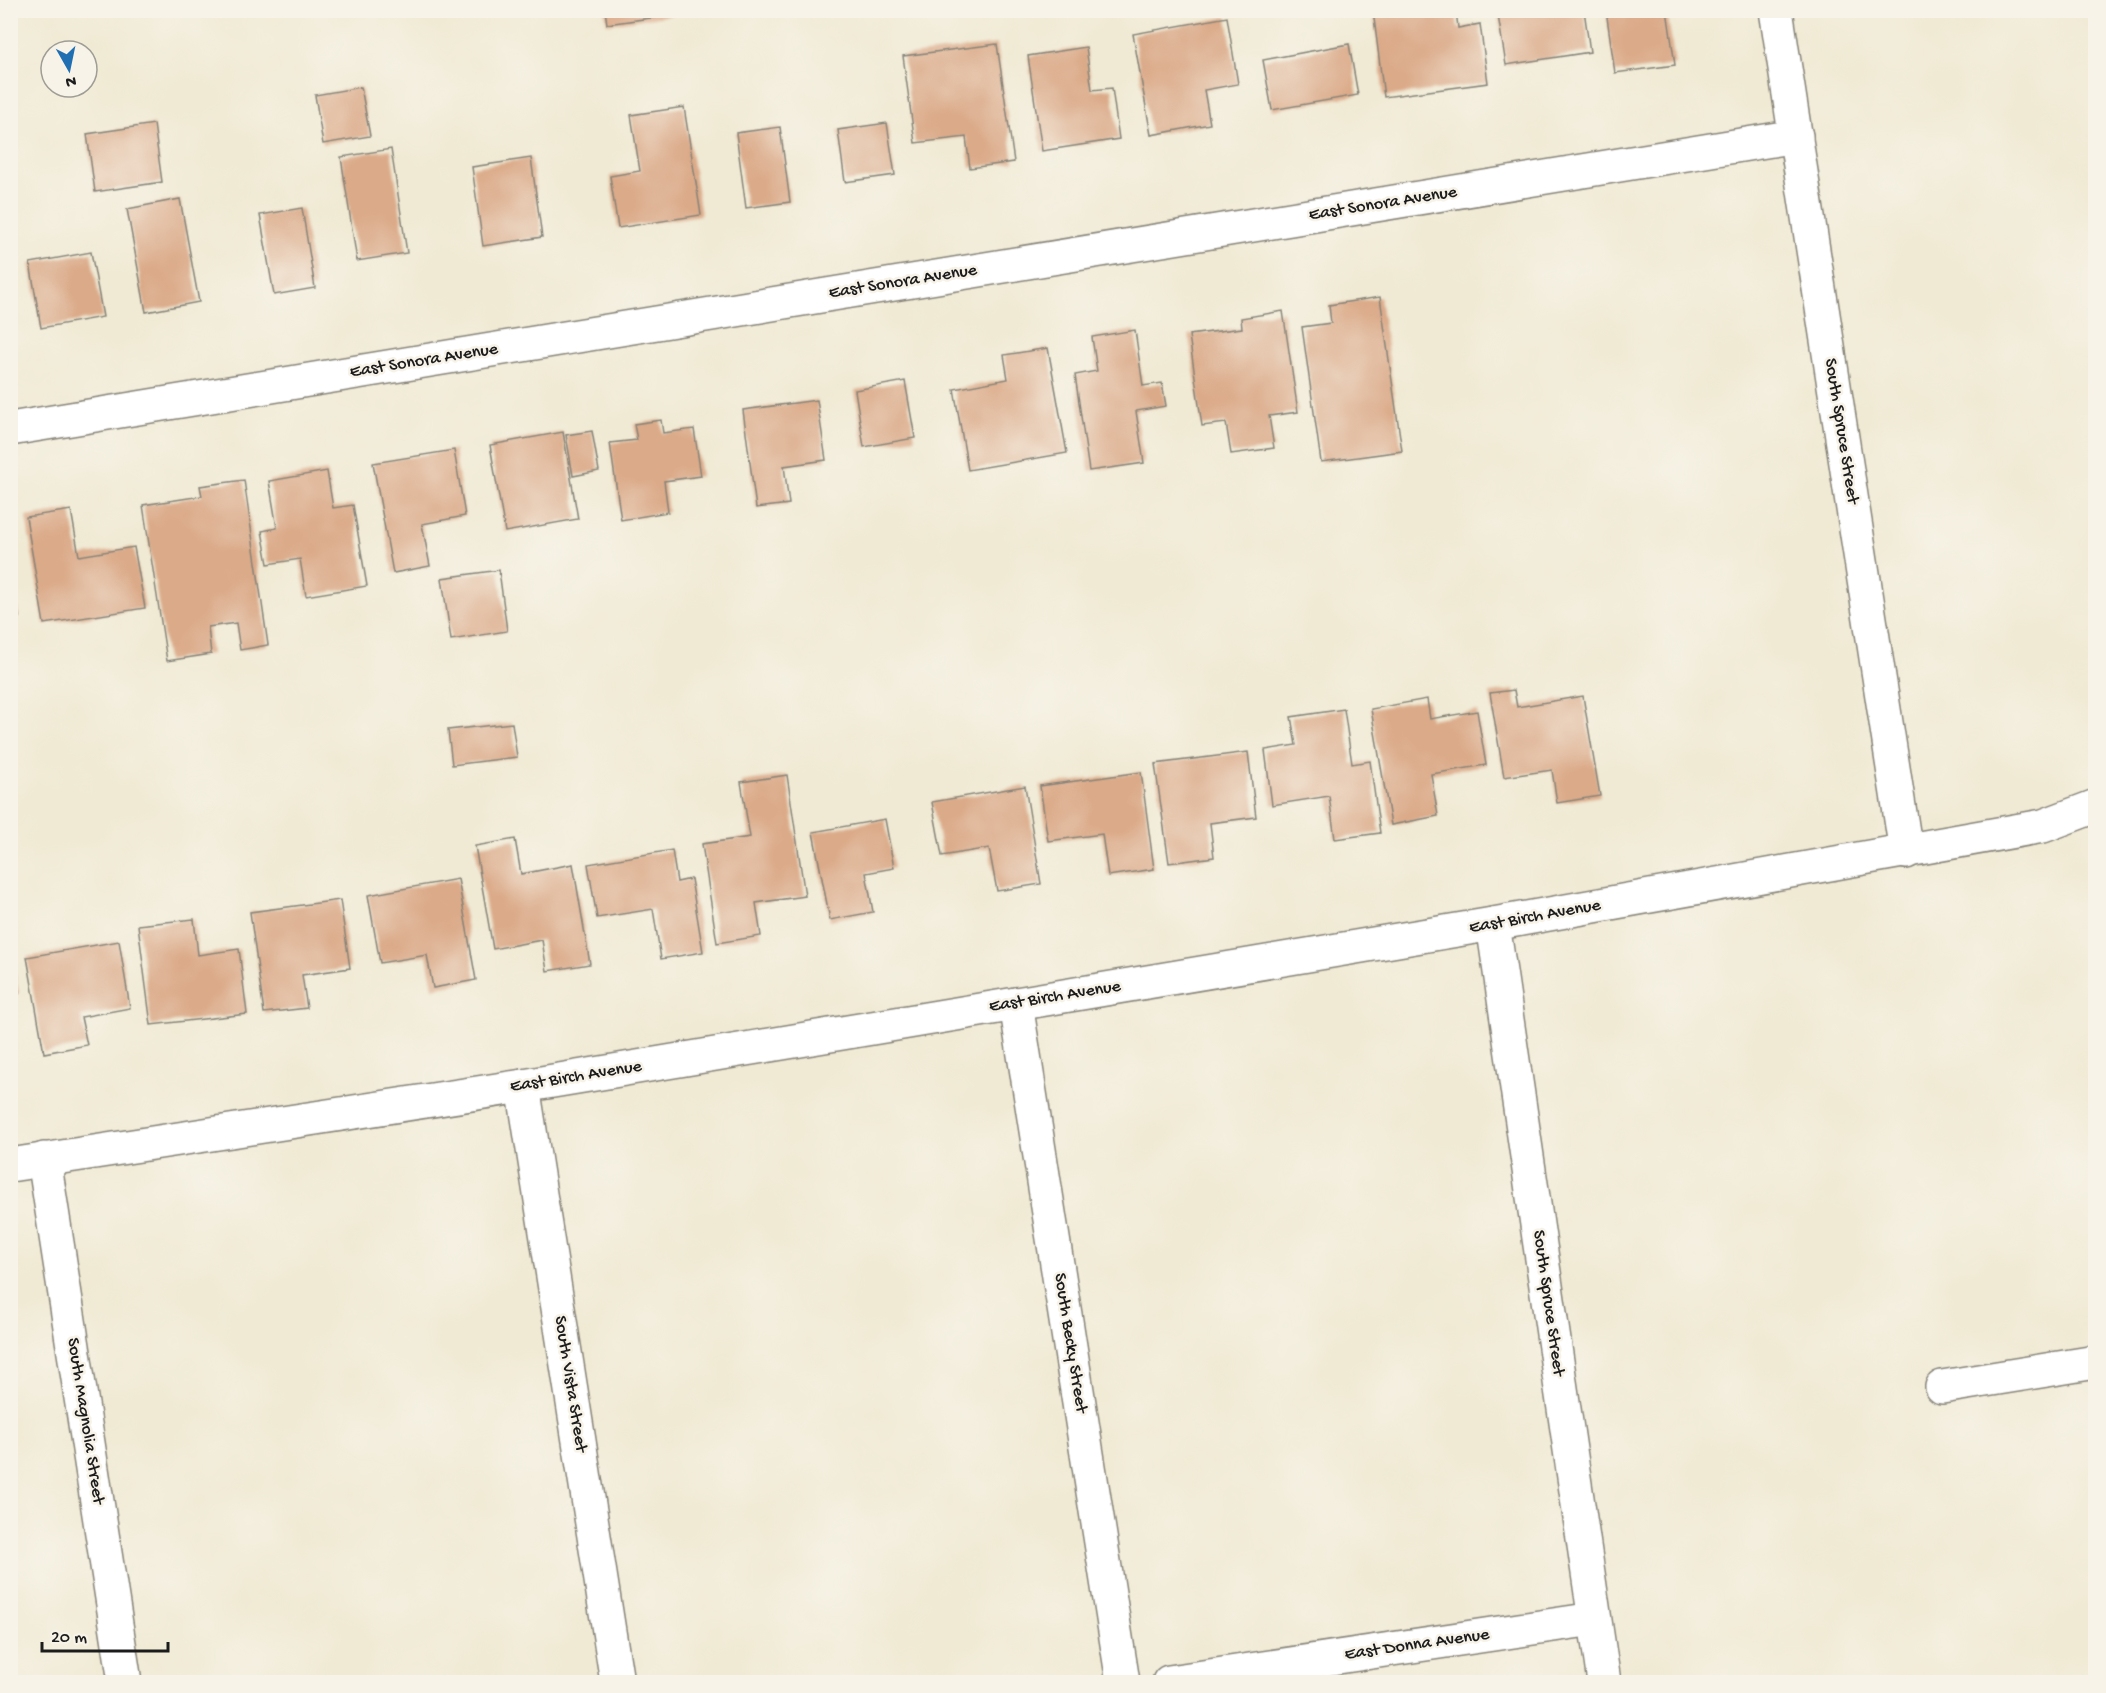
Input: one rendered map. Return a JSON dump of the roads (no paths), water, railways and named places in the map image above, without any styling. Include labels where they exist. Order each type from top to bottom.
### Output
[{"type":"street","name":"South Spruce Street","points":[[1776,10],[1906,852]]},
{"type":"street","name":"East Sonora Avenue","points":[[10,429],[1796,136]]},
{"type":"street","name":"East Birch Avenue","points":[[10,1165],[523,1086],[1493,924],[2043,826],[2096,806]]},
{"type":"street","name":"South Spruce Street","points":[[1493,924],[1604,1683]]},
{"type":"street","name":"South Becky Street","points":[[1016,1004],[1123,1683]]},
{"type":"street","name":"South Vista Street","points":[[523,1086],[617,1683]]},
{"type":"street","name":"South Magnolia Street","points":[[44,1159],[125,1683]]},
{"type":"street","points":[[1942,1387],[2096,1362]]},
{"type":"street","name":"East Donna Avenue","points":[[1169,1683],[1594,1619]]}]
